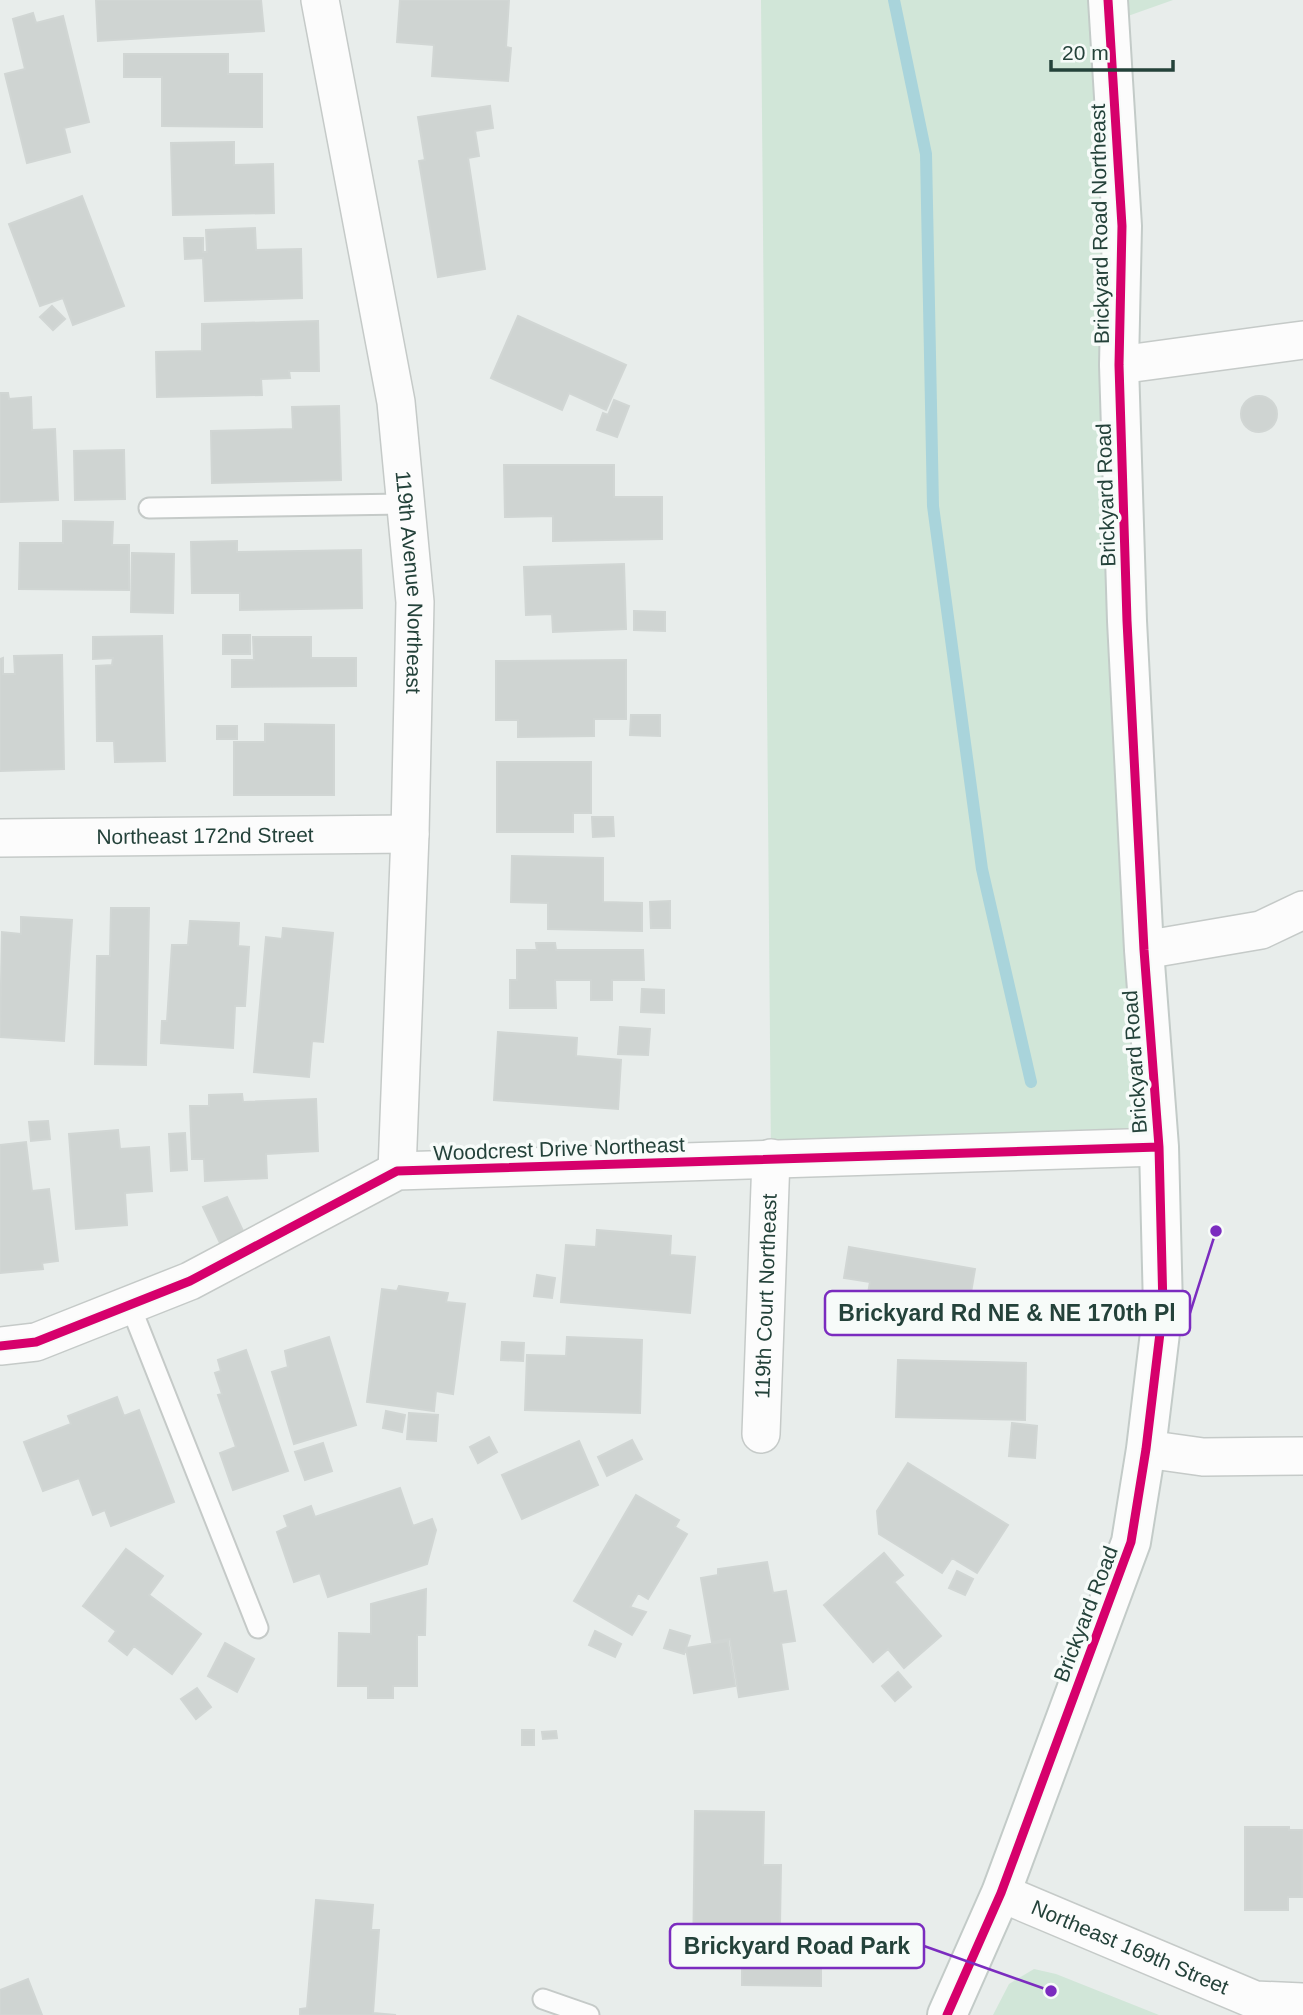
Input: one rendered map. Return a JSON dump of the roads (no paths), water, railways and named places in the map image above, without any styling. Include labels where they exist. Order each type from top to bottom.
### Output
[{"type":"street","name":"119th Avenue Northeast","points":[[320,0],[396,402],[415,602],[410,834],[397,1171]]},
{"type":"street","name":"Brickyard Road Northeast","points":[[1108,0],[1122,226],[1119,365]]},
{"type":"street","points":[[1119,365],[1303,340]]},
{"type":"street","name":"Brickyard Road","points":[[947,2015],[1001,1893],[1131,1542],[1146,1449],[1163,1308],[1159,1147],[1144,950],[1127,621],[1119,365]]},
{"type":"street","name":"Northeast 172nd Street","points":[[0,838],[410,834]]},
{"type":"street","points":[[1144,950],[1261,930],[1303,910]]},
{"type":"street","name":"Woodcrest Drive Northeast","points":[[0,1346],[36,1342],[190,1281],[397,1171],[1159,1147]]},
{"type":"street","name":"119th Court Northeast","points":[[761,1434],[771,1158]]},
{"type":"street","points":[[1146,1449],[1203,1457],[1303,1456]]},
{"type":"street","name":"Northeast 169th Street","points":[[1001,1893],[1255,2000],[1303,2002]]},
{"type":"lane","points":[[149,508],[405,504]]},
{"type":"lane","points":[[130,1305],[258,1628]]},
{"type":"lane","points":[[542,1999],[589,2015]]},
{"type":"waterway","points":[[894,0],[926,154],[933,506],[982,869],[1031,1082]]},
{"type":"place","name":"Brickyard Rd NE & NE 170th Pl","points":[[1216,1231]]},
{"type":"place","name":"Brickyard Road Park","points":[[1051,1991]]}]
